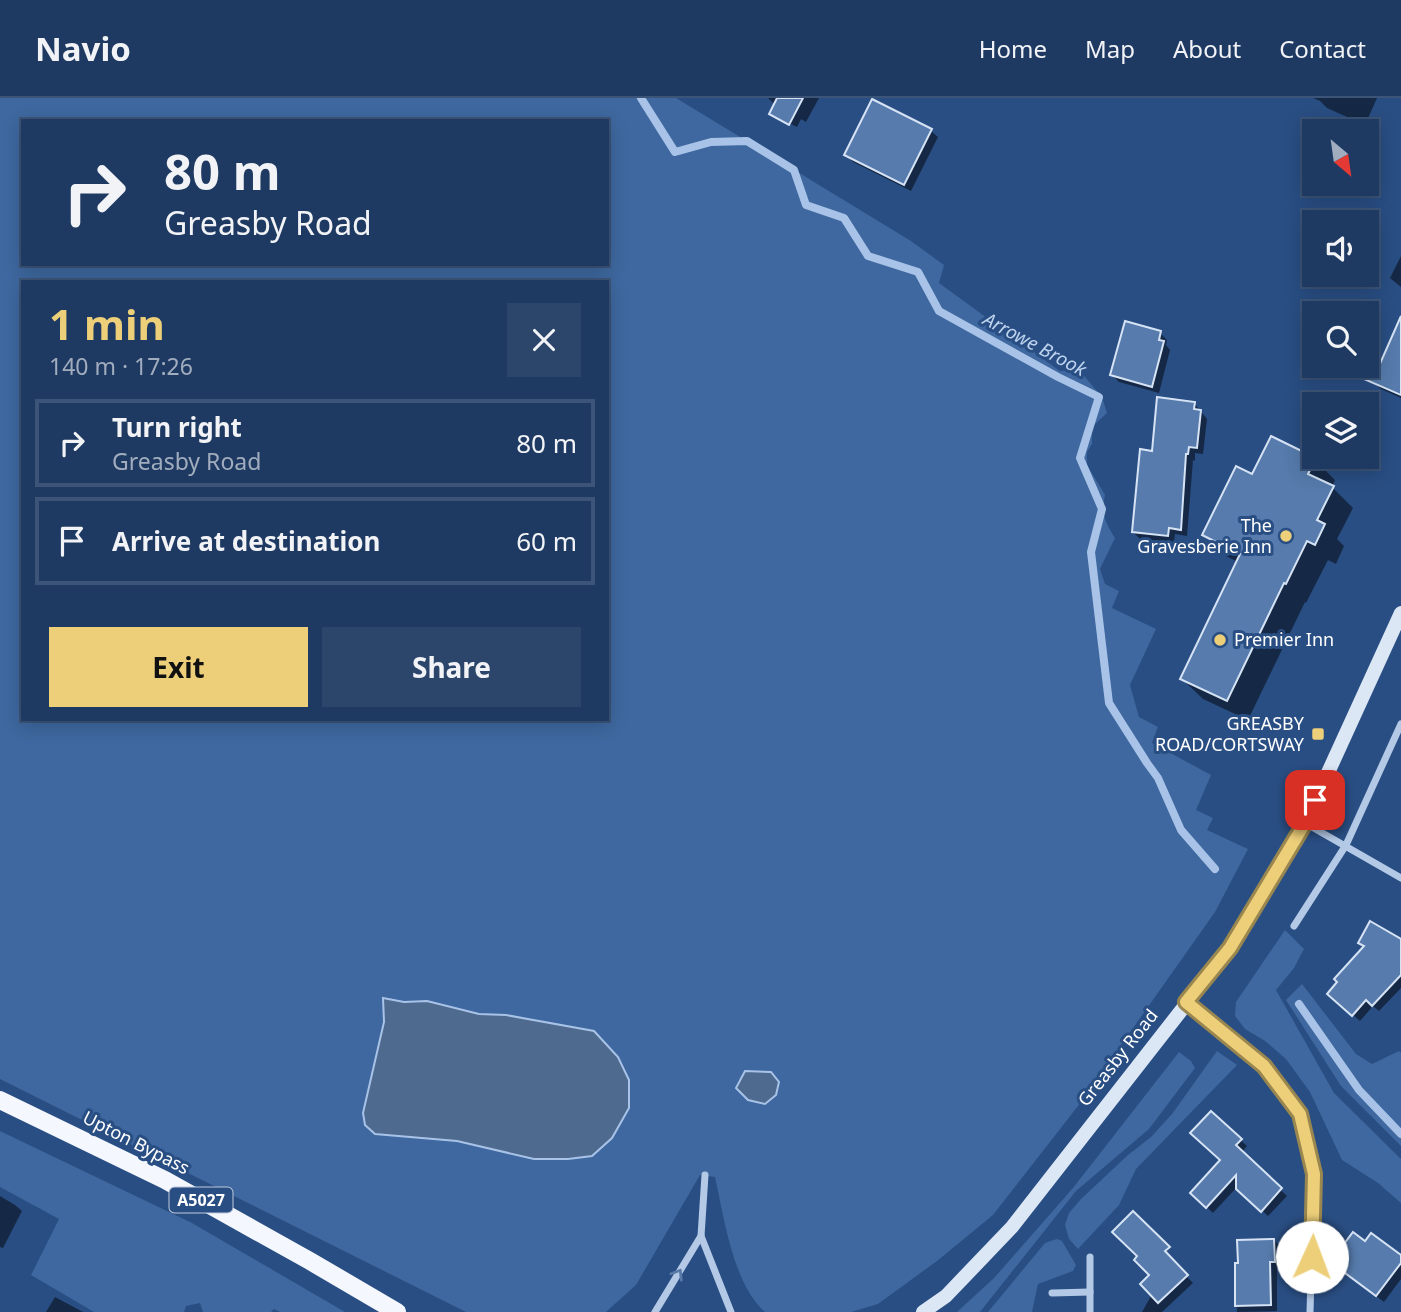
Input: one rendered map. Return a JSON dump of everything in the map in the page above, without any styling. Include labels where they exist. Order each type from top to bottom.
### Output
[{"type":"main road","name":"Greasby Road","points":[[923,1312],[946,1296],[1012,1227],[1230,948],[1305,823],[1401,613]]},
{"type":"main road","name":"Upton Bypass","points":[[0,1100],[165,1180],[397,1312]]},
{"type":"street","points":[[1294,926],[1346,845],[1401,724]]},
{"type":"street","points":[[1305,823],[1401,878]]},
{"type":"street","points":[[1186,1002],[1264,1066],[1300,1114],[1314,1174],[1310,1312]]},
{"type":"street","points":[[705,1175],[701,1236],[731,1312]]},
{"type":"street","points":[[654,1312],[701,1236]]},
{"type":"street","points":[[1090,1257],[1090,1312]]},
{"type":"street","points":[[1052,1293],[1090,1292]]},
{"type":"shaded area","points":[[0,98],[676,98],[911,241],[944,265],[939,283],[1060,371],[1079,370],[1102,397],[1107,413],[1092,427],[1092,444],[1087,452],[1087,465],[1105,495],[1105,518],[1115,538],[1100,569],[1105,584],[1119,591],[1112,608],[1156,629],[1130,685],[1139,717],[1158,727],[1152,743],[1211,775],[1196,810],[1213,818],[1207,830],[1248,849],[1215,912],[1078,1106],[993,1215],[937,1261],[878,1304],[851,1312],[765,1312],[754,1300],[737,1268],[715,1177],[700,1175],[636,1285],[606,1312],[466,1312],[0,1079]]},
{"type":"shaded area","points":[[1285,930],[1304,949],[1294,968],[1276,990],[1334,1093],[1401,1159],[1401,1203],[1378,1183],[1342,1160],[1310,1092],[1286,1059],[1265,1041],[1245,1029],[1235,1016],[1236,1002]]},
{"type":"shaded area","points":[[1302,984],[1356,1054],[1372,1064],[1399,1051],[1401,1053],[1401,1146],[1341,1086],[1286,1000]]},
{"type":"shaded area","points":[[383,998],[404,1002],[427,1001],[479,1014],[506,1015],[594,1031],[618,1057],[629,1080],[629,1108],[612,1138],[592,1156],[568,1159],[534,1159],[457,1141],[375,1134],[365,1125],[363,1113],[384,1022]]},
{"type":"shaded area","points":[[1217,1051],[1237,1065],[1136,1169],[1119,1205],[1078,1249],[1069,1239],[1065,1225],[1069,1213],[1128,1155],[1151,1137],[1172,1114]]},
{"type":"shaded area","points":[[1179,1052],[1191,1061],[1195,1068],[1149,1129],[1076,1191],[980,1312],[957,1312],[994,1278],[1073,1188]]},
{"type":"shaded area","points":[[745,1071],[771,1072],[779,1082],[776,1095],[765,1104],[748,1100],[736,1088]]},
{"type":"shaded area","points":[[0,1131],[192,1223],[345,1312],[280,1312],[274,1309],[271,1312],[203,1312],[200,1303],[186,1306],[184,1312],[94,1312],[31,1275],[59,1219],[0,1187]]},
{"type":"shaded area","points":[[1057,1239],[1062,1241],[1076,1265],[1073,1271],[1038,1284],[1032,1312],[988,1312],[1045,1243]]},
{"type":"building","points":[[777,98],[803,98],[789,125],[769,114]]},
{"type":"building","points":[[872,99],[932,129],[904,185],[844,155]]},
{"type":"building","points":[[1401,316],[1401,395],[1362,378],[1379,378],[1379,366]]},
{"type":"building","points":[[1125,321],[1161,331],[1159,340],[1164,341],[1152,387],[1110,375]]},
{"type":"building","points":[[1157,397],[1195,402],[1194,409],[1201,410],[1197,448],[1189,447],[1186,454],[1181,530],[1169,528],[1168,536],[1132,532],[1140,449],[1152,451]]},
{"type":"building","points":[[1271,436],[1302,451],[1302,469],[1310,469],[1308,474],[1334,486],[1317,520],[1325,524],[1315,545],[1307,541],[1227,701],[1180,679],[1240,554],[1202,535],[1236,466],[1252,474]]},
{"type":"building","points":[[1370,921],[1401,939],[1401,975],[1372,1006],[1366,1000],[1352,1016],[1327,994],[1337,982],[1334,979],[1364,946],[1358,943]]},
{"type":"building","points":[[1211,1111],[1242,1139],[1236,1145],[1282,1188],[1261,1212],[1236,1189],[1236,1175],[1206,1208],[1190,1193],[1220,1160],[1190,1133]]},
{"type":"building","points":[[1133,1211],[1170,1247],[1165,1251],[1188,1275],[1158,1303],[1140,1284],[1149,1275],[1134,1260],[1137,1256],[1112,1232]]},
{"type":"building","points":[[1353,1232],[1365,1241],[1371,1233],[1401,1255],[1401,1263],[1376,1296],[1341,1270],[1346,1264],[1335,1256]]},
{"type":"building","points":[[1274,1239],[1275,1262],[1270,1262],[1271,1305],[1235,1306],[1237,1240]]},
{"type":"waterway","name":"Arrowe Brook","points":[[641,98],[675,152],[711,142],[747,141],[794,170],[806,205],[844,218],[868,256],[918,272],[939,311],[1099,397],[1080,458],[1102,509],[1091,552],[1109,703],[1158,778],[1181,830],[1215,869]]},
{"type":"waterway","name":"Arrowe Brook","points":[[1299,1004],[1359,1090],[1401,1134]]},
{"type":"place","name":"The Gravesberie Inn","points":[[1286,536]]},
{"type":"place","name":"Premier Inn","points":[[1220,640]]},
{"type":"place","name":"GREASBY ROAD/CORTSWAY","points":[[1318,734]]},
{"type":"route","points":[[1312,1257],[1314,1174],[1300,1114],[1264,1066],[1186,1002],[1230,948],[1305,823],[1315,800]]}]
